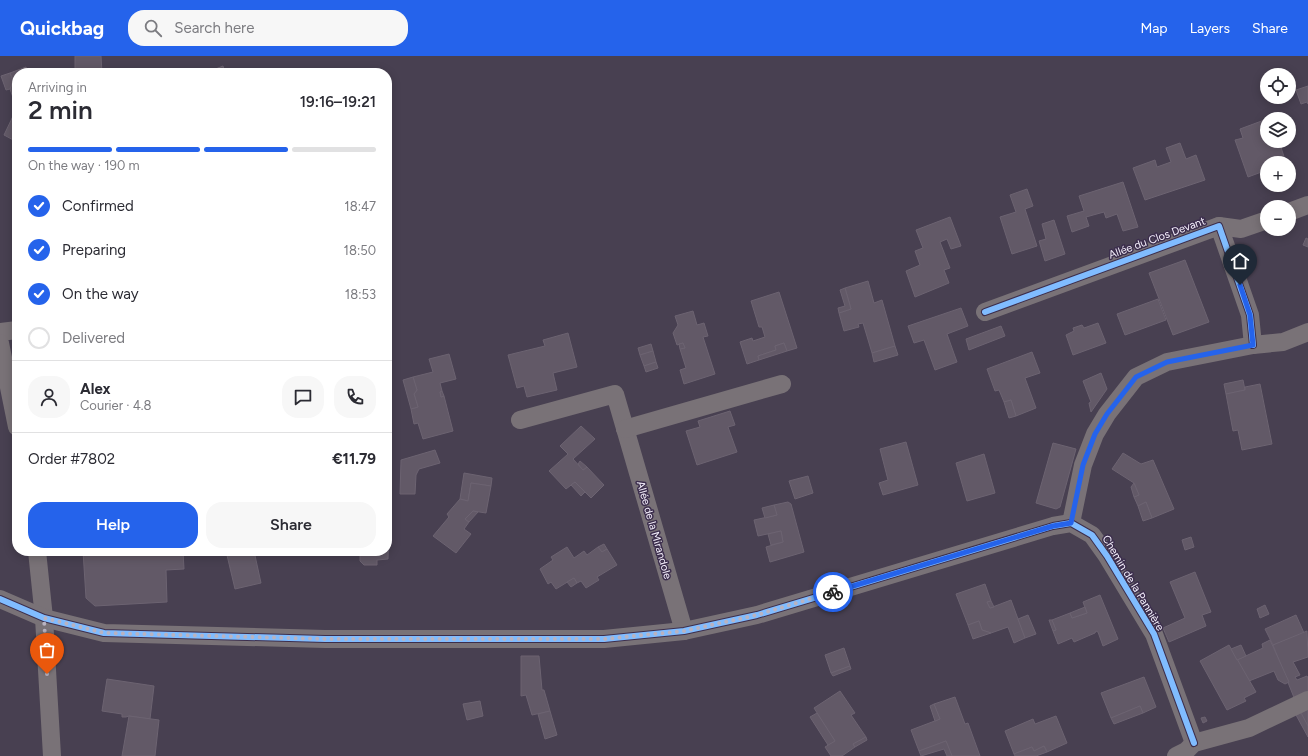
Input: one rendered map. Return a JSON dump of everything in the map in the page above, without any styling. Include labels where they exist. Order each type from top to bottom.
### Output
[{"type":"street","points":[[1296,209],[1308,205]]},
{"type":"street","points":[[1219,226],[1242,229],[1260,223]]},
{"type":"street","name":"Allée du Clos Devant","points":[[985,312],[1219,226],[1250,315],[1253,345]]},
{"type":"street","points":[[0,332],[12,331]]},
{"type":"street","points":[[0,599],[44,618],[104,633],[325,639],[604,639],[684,631],[757,615],[1053,526],[1071,523],[1083,465],[1095,434],[1107,414],[1136,377],[1167,362],[1253,345],[1283,342],[1308,332]]},
{"type":"street","points":[[0,343],[12,402]]},
{"type":"street","points":[[625,429],[782,384]]},
{"type":"street","name":"Allée de la Mirandole","points":[[520,420],[615,394],[684,631]]},
{"type":"street","name":"Chemin de la Pannière","points":[[1071,523],[1092,535],[1107,556],[1154,634],[1194,743]]},
{"type":"street","points":[[38,556],[44,618],[52,756]]},
{"type":"street","points":[[1176,756],[1186,751],[1194,743],[1249,728],[1308,700]]},
{"type":"building","points":[[75,56],[101,56],[102,68],[75,68]]},
{"type":"building","points":[[10,73],[12,84],[10,89],[6,90],[1,76]]},
{"type":"building","points":[[12,84],[12,95],[10,89]]},
{"type":"building","points":[[1308,86],[1308,104],[1307,102],[1301,104],[1296,90]]},
{"type":"building","points":[[12,118],[12,139],[4,135]]},
{"type":"building","points":[[1260,122],[1260,148],[1281,148],[1284,156],[1260,156],[1260,173],[1248,177],[1235,140],[1243,138],[1240,129]]},
{"type":"building","points":[[1180,143],[1186,159],[1196,155],[1205,180],[1145,200],[1133,168],[1155,160],[1157,167],[1171,162],[1166,148]]},
{"type":"building","points":[[1123,182],[1138,227],[1123,231],[1117,214],[1106,218],[1104,212],[1086,217],[1089,226],[1072,232],[1067,216],[1084,211],[1079,196]]},
{"type":"building","points":[[1027,189],[1033,206],[1025,209],[1037,246],[1012,254],[1000,217],[1016,212],[1010,195]]},
{"type":"building","points":[[950,217],[961,246],[951,249],[947,239],[940,242],[950,268],[944,270],[949,283],[915,297],[906,271],[920,265],[915,251],[923,248],[916,230]]},
{"type":"building","points":[[1054,220],[1065,254],[1045,261],[1039,241],[1046,239],[1042,224]]},
{"type":"building","points":[[1306,238],[1308,239],[1308,247],[1303,245]]},
{"type":"building","points":[[1185,260],[1209,322],[1173,335],[1149,273]]},
{"type":"building","points":[[868,281],[874,303],[882,300],[895,346],[872,353],[863,323],[858,324],[859,327],[844,331],[839,313],[851,309],[845,288]]},
{"type":"building","points":[[845,288],[851,309],[839,313],[838,308],[845,306],[840,290]]},
{"type":"building","points":[[779,292],[797,348],[787,351],[784,343],[775,346],[776,350],[758,356],[759,360],[747,364],[740,342],[752,338],[753,341],[765,337],[762,327],[759,327],[751,301]]},
{"type":"building","points":[[1158,299],[1166,320],[1125,335],[1117,314]]},
{"type":"building","points":[[961,308],[968,326],[947,334],[957,362],[935,370],[924,340],[914,343],[908,326]]},
{"type":"building","points":[[693,311],[697,325],[704,323],[708,336],[703,337],[715,374],[684,384],[680,370],[686,368],[680,349],[685,348],[683,343],[677,345],[673,333],[678,325],[675,316]]},
{"type":"building","points":[[1098,323],[1106,343],[1073,355],[1066,335],[1074,331],[1073,328],[1082,325],[1084,328]]},
{"type":"building","points":[[1001,326],[1005,336],[969,350],[966,339]]},
{"type":"building","points":[[568,333],[577,367],[553,373],[557,390],[527,397],[524,386],[517,388],[508,355],[545,346],[543,340]]},
{"type":"building","points":[[683,343],[685,348],[680,349],[679,344]]},
{"type":"building","points":[[784,343],[787,351],[759,360],[758,356],[776,350],[775,346]]},
{"type":"building","points":[[651,344],[653,351],[640,355],[638,348]]},
{"type":"building","points":[[895,346],[898,355],[874,362],[872,353]]},
{"type":"building","points":[[653,351],[656,362],[644,366],[640,355]]},
{"type":"building","points":[[1032,352],[1040,373],[1025,378],[1036,408],[1016,416],[1011,400],[1004,402],[999,390],[995,391],[987,369]]},
{"type":"building","points":[[449,354],[456,379],[440,383],[442,391],[440,392],[441,397],[444,396],[453,431],[423,439],[418,423],[414,424],[411,409],[418,407],[414,394],[417,390],[413,377],[433,372],[429,359]]},
{"type":"building","points":[[656,362],[658,368],[646,372],[644,366]]},
{"type":"building","points":[[1101,373],[1107,389],[1091,412],[1089,403],[1091,402],[1083,381]]},
{"type":"building","points":[[413,377],[417,390],[414,394],[418,407],[411,409],[403,380]]},
{"type":"building","points":[[1243,380],[1245,390],[1226,394],[1224,384]]},
{"type":"building","points":[[1260,384],[1272,444],[1242,450],[1238,430],[1233,431],[1226,394],[1245,390],[1245,387]]},
{"type":"building","points":[[442,391],[444,396],[441,397],[440,392]]},
{"type":"building","points":[[1011,400],[1016,416],[1009,418],[1004,402]]},
{"type":"building","points":[[730,411],[735,425],[728,427],[737,452],[697,465],[686,431],[700,427],[698,421]]},
{"type":"building","points":[[581,426],[595,439],[573,459],[583,470],[587,467],[604,485],[591,498],[575,482],[566,489],[549,471],[568,454],[560,446]]},
{"type":"building","points":[[906,442],[918,485],[883,495],[879,483],[888,480],[880,449]]},
{"type":"building","points":[[1053,443],[1076,449],[1060,507],[1056,509],[1036,503]]},
{"type":"building","points":[[435,450],[440,463],[419,469],[416,475],[415,494],[400,494],[401,460]]},
{"type":"building","points":[[1123,453],[1141,464],[1153,460],[1174,509],[1152,518],[1146,502],[1138,506],[1134,497],[1139,495],[1134,483],[1112,469]]},
{"type":"building","points":[[984,454],[995,493],[967,501],[956,463]]},
{"type":"building","points":[[580,461],[587,467],[583,470],[578,464]]},
{"type":"building","points":[[464,473],[492,478],[491,486],[471,483],[468,501],[460,499]]},
{"type":"building","points":[[808,476],[813,493],[795,499],[789,481]]},
{"type":"building","points":[[575,482],[585,492],[581,496],[571,485]]},
{"type":"building","points":[[471,483],[491,486],[486,513],[473,511],[465,519],[469,522],[464,529],[471,534],[456,553],[433,536],[449,517],[447,514],[460,499],[468,501]]},
{"type":"building","points":[[1134,483],[1139,495],[1134,497],[1131,487]]},
{"type":"building","points":[[788,502],[791,504],[804,552],[770,562],[766,547],[783,542],[781,531],[758,536],[754,520],[777,515],[774,505]]},
{"type":"building","points":[[1146,502],[1152,518],[1143,521],[1138,506]]},
{"type":"building","points":[[774,505],[777,515],[765,518],[762,508]]},
{"type":"building","points":[[473,511],[478,512],[469,522],[465,519]]},
{"type":"building","points":[[781,531],[783,542],[771,545],[768,534]]},
{"type":"building","points":[[1191,537],[1194,547],[1185,550],[1182,540]]},
{"type":"building","points":[[604,544],[607,549],[602,552],[598,547]]},
{"type":"building","points":[[567,547],[574,558],[584,551],[587,555],[598,547],[602,552],[607,549],[617,565],[597,577],[599,580],[586,588],[581,581],[577,583],[574,578],[556,589],[551,582],[548,584],[540,569],[553,560],[551,557]]},
{"type":"building","points":[[83,556],[183,556],[184,569],[166,570],[167,602],[95,606],[86,598]]},
{"type":"building","points":[[227,556],[255,556],[261,583],[235,589]]},
{"type":"building","points":[[360,556],[388,556],[388,559],[377,560],[377,565],[364,565],[360,561]]},
{"type":"building","points":[[1195,572],[1211,612],[1202,615],[1206,626],[1169,642],[1163,628],[1185,618],[1170,582]]},
{"type":"building","points":[[574,578],[577,583],[571,587],[567,582]]},
{"type":"building","points":[[985,584],[991,601],[987,602],[990,608],[1011,600],[1025,638],[1014,643],[1008,627],[991,633],[982,630],[979,621],[968,625],[956,594]]},
{"type":"building","points":[[1100,595],[1118,639],[1103,646],[1098,632],[1096,631],[1095,633],[1074,642],[1072,638],[1058,644],[1053,631],[1056,630],[1052,620],[1070,613],[1072,618],[1087,613],[1083,602]]},
{"type":"building","points":[[991,601],[994,607],[990,608],[987,602]]},
{"type":"building","points":[[1265,605],[1269,614],[1260,618],[1257,609]]},
{"type":"building","points":[[1085,607],[1087,613],[1072,618],[1070,613]]},
{"type":"building","points":[[1028,615],[1036,634],[1025,638],[1018,619]]},
{"type":"building","points":[[1296,615],[1304,633],[1273,645],[1265,629]]},
{"type":"building","points":[[1049,620],[1052,620],[1056,630],[1053,631]]},
{"type":"building","points":[[979,621],[982,630],[991,633],[973,639],[968,625]]},
{"type":"building","points":[[1307,631],[1308,657],[1293,662],[1300,675],[1295,677],[1297,680],[1307,676],[1308,678],[1308,692],[1295,700],[1273,645]]},
{"type":"building","points":[[1270,640],[1289,682],[1285,684],[1278,680],[1274,671],[1249,681],[1237,660],[1263,648],[1262,644]]},
{"type":"building","points":[[1229,645],[1256,692],[1244,698],[1246,701],[1227,710],[1200,661]]},
{"type":"building","points":[[1241,645],[1246,656],[1237,660],[1231,649]]},
{"type":"building","points":[[844,648],[850,666],[831,673],[825,655]]},
{"type":"building","points":[[521,656],[539,656],[542,690],[544,690],[550,711],[532,715],[526,695],[521,696]]},
{"type":"building","points":[[850,666],[851,669],[833,676],[831,673]]},
{"type":"building","points":[[1144,677],[1156,707],[1143,713],[1140,706],[1111,718],[1101,693]]},
{"type":"building","points":[[107,679],[154,686],[150,719],[129,716],[122,717],[122,714],[102,711]]},
{"type":"building","points":[[840,691],[855,713],[851,715],[866,737],[853,744],[855,747],[842,756],[831,756],[825,747],[835,741],[814,708]]},
{"type":"building","points":[[955,697],[965,724],[968,723],[980,756],[952,756],[946,741],[919,751],[911,730],[940,719],[934,704]]},
{"type":"building","points":[[480,701],[483,716],[467,720],[463,704]]},
{"type":"building","points":[[934,704],[940,719],[935,721],[930,706]]},
{"type":"building","points":[[1140,706],[1143,713],[1114,724],[1111,718]]},
{"type":"building","points":[[1308,709],[1308,726],[1301,713]]},
{"type":"building","points":[[550,711],[557,735],[545,739],[538,714]]},
{"type":"building","points":[[817,713],[835,741],[828,745],[810,717]]},
{"type":"building","points":[[1301,713],[1308,726],[1308,737],[1296,715]]},
{"type":"building","points":[[129,716],[159,720],[155,756],[122,756]]},
{"type":"building","points":[[1056,716],[1067,743],[1047,752],[1044,746],[1034,751],[1032,747],[1014,754],[1005,731],[1033,719],[1035,724]]},
{"type":"building","points":[[1205,717],[1207,721],[1203,723],[1201,718]]},
{"type":"building","points":[[866,737],[867,740],[855,747],[853,744]]},
{"type":"building","points":[[946,741],[952,756],[947,756],[944,749],[921,756],[919,751]]},
{"type":"building","points":[[1044,746],[1047,752],[1036,756],[1015,756],[1014,754],[1032,747],[1034,751]]},
{"type":"cycle path","points":[[985,312],[1219,226],[1250,315],[1253,345]]},
{"type":"cycle path","points":[[0,599],[44,618],[104,633],[325,639],[604,639],[684,631],[757,615],[1053,526],[1071,523],[1092,535],[1107,556],[1154,634],[1194,743]]},
{"type":"way so far","points":[[47,674],[44,618],[104,633],[325,639],[604,639],[684,631],[757,615],[833,592]]},
{"type":"route","points":[[833,592],[1053,526],[1071,523],[1083,465],[1095,434],[1107,414],[1136,377],[1167,362],[1253,345],[1250,315],[1240,285]]}]
